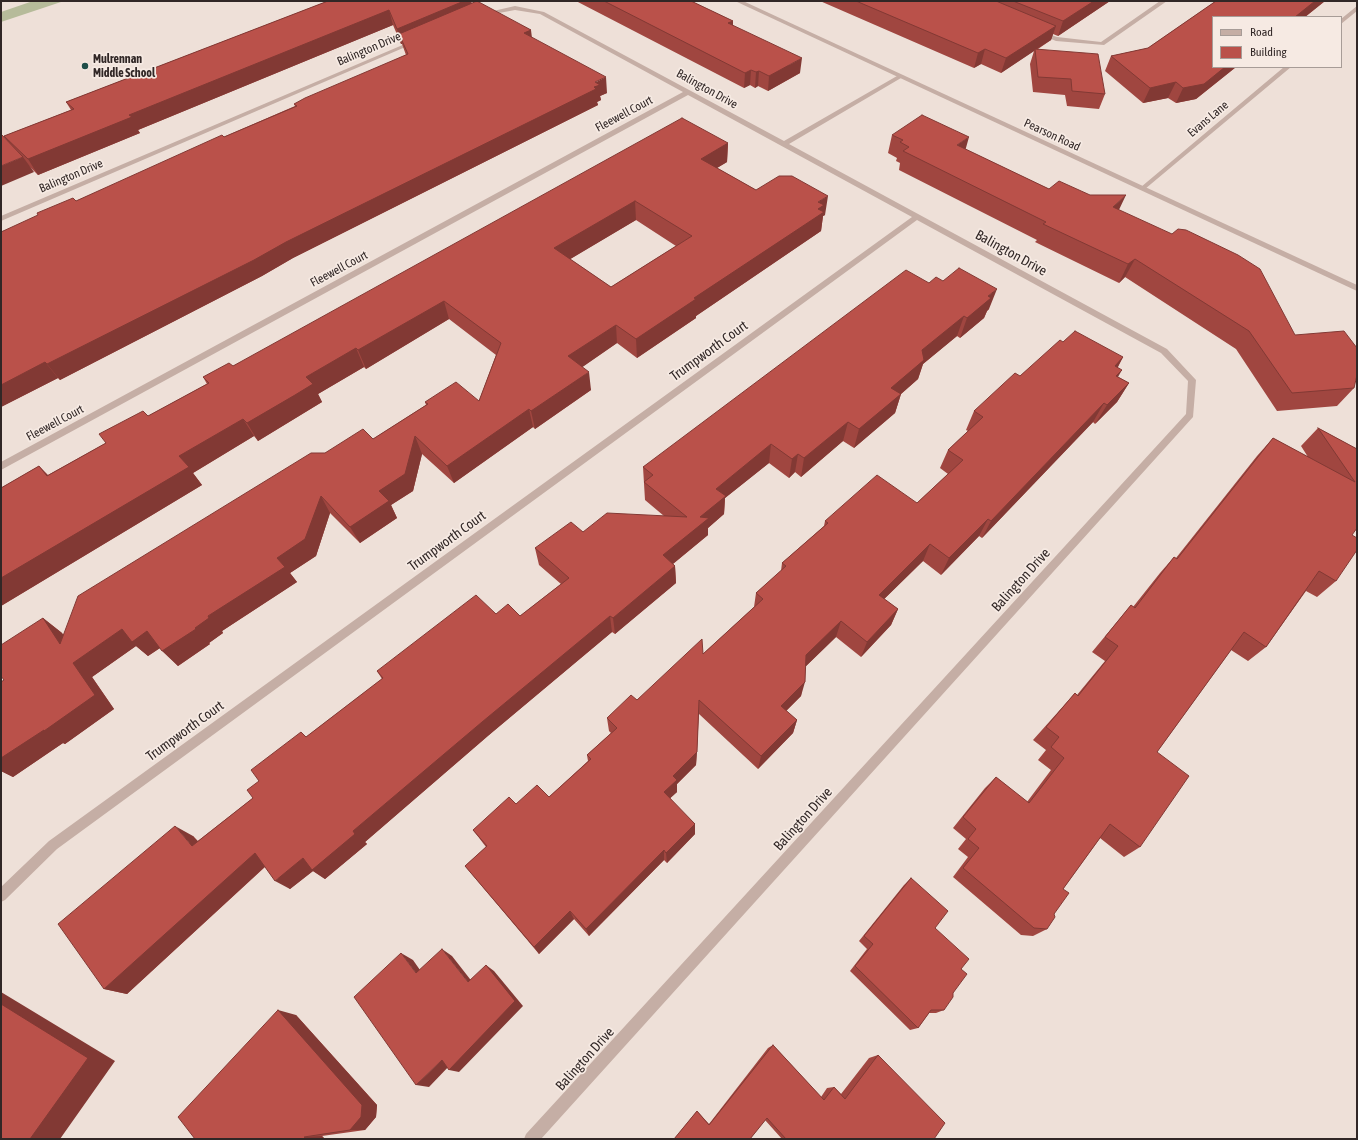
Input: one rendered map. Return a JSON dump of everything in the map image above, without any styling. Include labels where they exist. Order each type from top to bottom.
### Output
[{"type":"street","name":"Pearson Road","points":[[738,1],[899,77],[1143,188],[1357,288]]},
{"type":"street","points":[[1035,30],[1056,39],[1102,44],[1164,1]]},
{"type":"street","name":"Balington Drive","points":[[472,18],[479,14],[515,8],[542,13],[1164,352],[1192,380],[1190,415],[531,1139]]},
{"type":"street","points":[[1342,21],[1357,8]]},
{"type":"street","name":"Balington Drive","points":[[1,219],[421,39]]},
{"type":"street","name":"Evans Lane","points":[[1143,188],[1287,68]]},
{"type":"street","points":[[784,144],[899,77]]},
{"type":"street","name":"Fleewell Court","points":[[1,466],[689,92]]},
{"type":"street","name":"Trumpworth Court","points":[[1,896],[53,845],[917,217]]},
{"type":"green space","points":[[33,1],[64,1],[1,22],[1,12]]},
{"type":"building","points":[[328,1],[464,1],[397,29],[389,10],[129,115],[132,117],[28,159],[4,136],[74,109],[66,102]]},
{"type":"building","points":[[477,1],[531,30],[524,33],[606,77],[595,82],[600,85],[594,87],[596,89],[286,242],[254,260],[47,364],[45,362],[1,385],[1,232],[38,215],[37,213],[73,198],[76,201],[222,135],[224,137],[297,106],[294,104],[305,98],[408,54],[399,34]]},
{"type":"building","points":[[604,1],[691,1],[733,21],[728,23],[802,58],[769,76],[759,71],[756,72],[751,70],[745,73]]},
{"type":"building","points":[[856,1],[996,1],[1056,26],[1006,58],[985,49],[978,53]]},
{"type":"building","points":[[1013,1],[1094,1],[1063,21]]},
{"type":"building","points":[[1216,1],[1315,1],[1296,16],[1212,16],[1212,68],[1224,68],[1204,84],[1183,88],[1176,82],[1150,88],[1111,56],[1148,48]]},
{"type":"building","points":[[1035,49],[1098,54],[1105,94],[1072,91],[1071,79],[1038,77]]},
{"type":"building","points":[[922,115],[969,137],[957,145],[1049,189],[1059,181],[1090,195],[1126,195],[1113,207],[1172,234],[1178,229],[1186,230],[1238,255],[1260,269],[1295,335],[1344,331],[1357,348],[1357,375],[1354,388],[1292,393],[1249,331],[1135,259],[1128,264],[1043,224],[1046,222],[903,151],[909,147],[900,142],[903,140],[892,135]]},
{"type":"building","points":[[682,118],[728,143],[701,159],[756,190],[779,176],[792,176],[828,196],[818,202],[824,205],[818,209],[824,212],[694,298],[696,299],[636,339],[616,325],[568,356],[589,372],[531,411],[529,409],[447,466],[415,436],[405,474],[379,491],[389,501],[350,527],[321,496],[305,539],[277,558],[285,567],[208,616],[209,618],[195,628],[196,629],[162,651],[147,631],[132,642],[122,629],[73,663],[95,695],[44,731],[1,758],[1,682],[4,680],[1,676],[1,645],[43,618],[60,644],[78,596],[311,453],[325,453],[363,429],[373,439],[428,404],[425,402],[456,382],[479,401],[501,343],[444,301],[358,350],[356,348],[306,377],[313,384],[295,395],[247,423],[243,419],[179,456],[189,467],[1,578],[1,488],[39,466],[47,476],[106,443],[99,434],[143,411],[148,416],[209,383],[203,377],[229,363],[233,366]],"holes":[[[635,201],[692,236],[611,287],[554,248]]]},
{"type":"building","points":[[1,134],[23,157],[1,166]]},
{"type":"building","points":[[959,268],[997,289],[988,296],[991,298],[967,318],[964,316],[922,350],[924,360],[891,388],[901,394],[859,429],[848,422],[804,458],[798,454],[792,459],[771,444],[716,489],[726,496],[700,517],[709,518],[663,555],[675,566],[613,618],[610,616],[482,722],[353,831],[355,834],[312,870],[303,858],[275,881],[255,853],[104,989],[58,924],[175,826],[192,846],[253,798],[247,790],[259,781],[251,770],[301,732],[306,737],[383,678],[377,671],[476,595],[496,614],[508,604],[520,616],[569,578],[535,548],[571,522],[583,532],[607,513],[687,517],[644,482],[653,475],[643,467],[906,270],[929,283],[936,277],[943,281]]},
{"type":"building","points":[[1075,331],[1123,357],[1115,366],[1122,370],[1116,376],[1129,383],[1107,405],[1104,403],[991,521],[988,519],[949,558],[930,544],[879,595],[898,609],[867,642],[841,621],[806,655],[805,682],[781,706],[797,720],[761,756],[699,700],[697,752],[673,776],[677,780],[664,792],[695,824],[666,853],[664,850],[586,929],[570,911],[534,947],[465,866],[487,846],[473,830],[509,797],[516,804],[537,785],[549,797],[591,759],[587,755],[617,728],[607,718],[631,695],[637,700],[702,639],[703,654],[763,599],[756,593],[786,566],[782,563],[828,523],[825,521],[877,475],[917,503],[963,460],[948,450],[983,417],[974,411],[1015,373],[1020,376],[1060,340],[1063,342]]},
{"type":"building","points":[[1318,428],[1357,449],[1357,528],[1352,535],[1357,538],[1357,550],[1336,581],[1319,571],[1266,647],[1244,632],[1157,752],[1189,776],[1140,847],[1110,824],[1063,889],[1069,893],[1054,914],[1055,917],[1047,929],[1034,928],[963,868],[979,848],[968,839],[976,829],[963,817],[996,777],[1029,803],[1064,758],[1051,747],[1059,737],[1046,727],[1075,693],[1078,696],[1118,646],[1105,637],[1131,605],[1135,608],[1174,557],[1177,559],[1273,438],[1355,482]]},
{"type":"building","points":[[911,878],[948,911],[935,928],[969,959],[961,969],[967,974],[953,993],[953,997],[944,1010],[931,1010],[918,1028],[855,966],[873,944],[864,936]]},
{"type":"building","points":[[442,949],[468,982],[486,965],[515,1001],[449,1070],[442,1060],[416,1085],[354,997],[401,953],[416,973]]},
{"type":"building","points":[[1,1004],[88,1058],[30,1139],[1,1139]]},
{"type":"building","points":[[278,1010],[362,1105],[361,1117],[350,1130],[304,1137],[306,1139],[195,1139],[178,1117]]},
{"type":"building","points":[[773,1045],[824,1100],[834,1087],[845,1099],[878,1055],[945,1123],[934,1139],[786,1139],[767,1118],[750,1139],[674,1139],[697,1111],[709,1125]]},
{"type":"place","name":"Mulrennan Middle School","points":[[85,66]]}]
